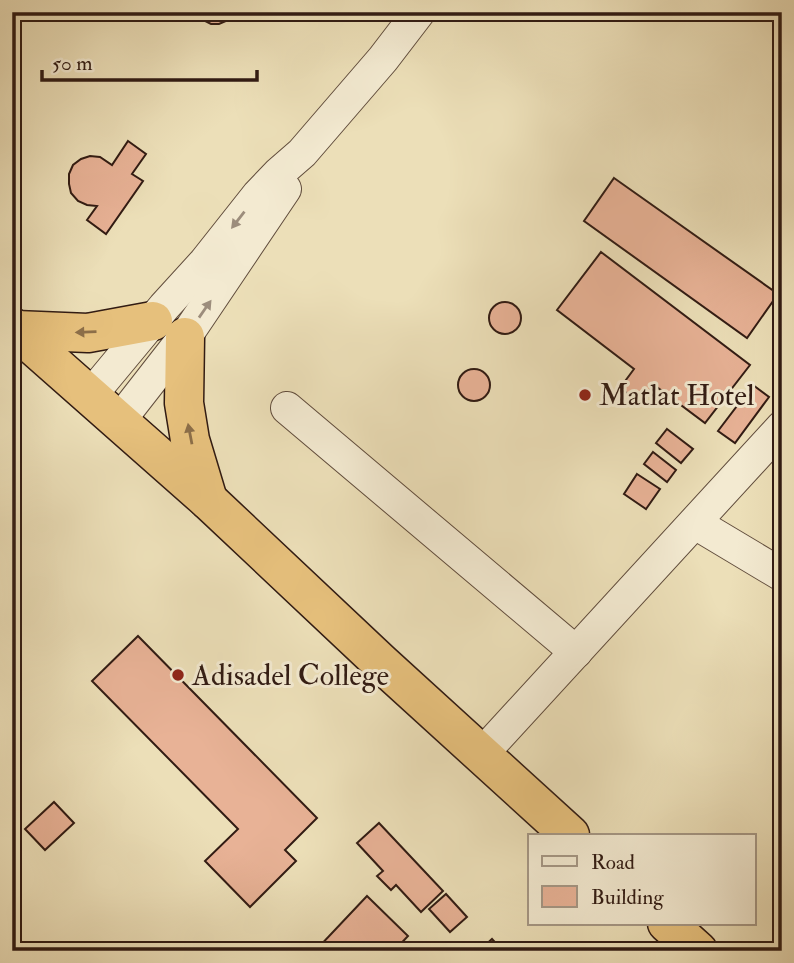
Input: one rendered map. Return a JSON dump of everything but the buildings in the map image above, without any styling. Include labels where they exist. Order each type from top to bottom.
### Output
[{"type":"highway","points":[[14,328],[88,333],[169,329],[190,440],[208,500]]},
{"type":"highway","points":[[14,328],[208,500],[569,834]]},
{"type":"highway","points":[[669,925],[698,951]]},
{"type":"street","points":[[91,395],[221,286],[290,181],[302,153],[383,59],[419,12]]},
{"type":"street","points":[[119,421],[169,329]]},
{"type":"street","points":[[286,408],[576,652]]},
{"type":"street","points":[[481,755],[782,427]]},
{"type":"street","points":[[695,523],[782,575]]},
{"type":"place","name":"Matlat Hotel","points":[[585,395]]},
{"type":"place","name":"Adisadel College","points":[[178,675]]}]
